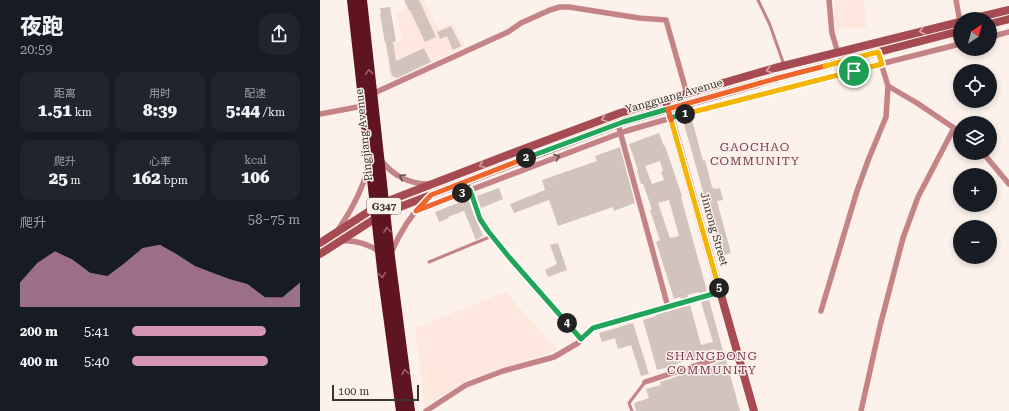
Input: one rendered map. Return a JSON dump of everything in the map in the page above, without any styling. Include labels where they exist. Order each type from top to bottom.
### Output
[{"type":"highway","name":"Pingjiang Avenue","points":[[352,0],[370,164],[390,257],[410,411]]},
{"type":"highway","name":"Pingjiang Avenue","points":[[362,0],[378,156],[380,252],[400,411]]},
{"type":"main road","points":[[997,13],[1009,10]]},
{"type":"main road","points":[[997,22],[1009,19]]},
{"type":"main road","name":"Yangguang Avenue","points":[[320,243],[336,233],[432,184],[620,113],[784,66],[953,24]]},
{"type":"main road","name":"Yangguang Avenue","points":[[320,254],[341,241],[380,211],[404,205],[618,124],[778,78],[953,34]]},
{"type":"main road","name":"Jinrong Street","points":[[665,100],[754,411]]},
{"type":"street","points":[[829,0],[832,33],[838,53]]},
{"type":"street","points":[[956,0],[958,12]]},
{"type":"street","points":[[372,94],[508,32],[521,23],[550,10],[565,7],[639,18],[666,20],[687,94]]},
{"type":"street","points":[[997,35],[1009,32]]},
{"type":"street","points":[[416,211],[621,133],[702,109],[953,46]]},
{"type":"street","points":[[821,311],[868,158],[886,116],[888,86],[878,52]]},
{"type":"street","points":[[888,86],[917,103],[953,127]]},
{"type":"street","points":[[320,114],[363,106]]},
{"type":"street","points":[[618,124],[668,307]]},
{"type":"street","points":[[861,411],[880,326],[903,238],[918,198],[953,130]]},
{"type":"street","points":[[378,156],[391,171],[402,178],[420,184],[432,184]]},
{"type":"street","points":[[990,160],[1009,184]]},
{"type":"street","points":[[336,233],[354,204],[370,164]]},
{"type":"street","points":[[467,181],[480,219],[492,236],[581,339]]},
{"type":"street","points":[[390,257],[399,236],[410,218],[431,195]]},
{"type":"street","points":[[341,241],[361,242],[380,252]]},
{"type":"street","points":[[426,411],[466,385],[503,371],[554,357],[578,342],[593,328],[720,292]]},
{"type":"street","points":[[645,382],[737,352]]},
{"type":"lane","points":[[758,0],[770,25],[784,66]]},
{"type":"lane","points":[[429,262],[492,236]]},
{"type":"lane","points":[[632,411],[629,402],[645,382]]},
{"type":"shaded area","points":[[403,0],[424,0],[439,30],[453,22],[465,46],[393,81],[390,76],[385,44],[402,41],[397,13],[407,8]]},
{"type":"shaded area","points":[[834,0],[864,0],[866,28],[836,29]]},
{"type":"shaded area","points":[[505,292],[558,350],[468,380],[425,406],[415,328]]},
{"type":"building","points":[[404,0],[419,0],[436,37],[425,42]]},
{"type":"building","points":[[390,7],[396,41],[393,42],[396,61],[424,48],[431,62],[397,78],[391,73],[380,14],[380,8]]},
{"type":"building","points":[[451,26],[461,46],[453,50],[447,36],[440,39],[437,32]]},
{"type":"building","points":[[692,120],[712,187],[715,189],[720,188],[723,200],[717,201],[731,253],[721,256],[684,124],[686,121]]},
{"type":"building","points":[[659,133],[682,196],[681,197],[707,291],[687,295],[688,297],[681,299],[680,297],[674,299],[656,242],[660,240],[650,210],[652,209],[643,184],[641,184],[629,144]],"holes":[[[660,161],[663,171],[661,172],[664,180],[652,184],[645,166]],[[669,200],[679,236],[670,238],[658,203]]]},
{"type":"building","points":[[620,147],[635,203],[614,211],[613,207],[558,226],[549,200],[514,213],[510,204],[545,190],[542,180],[597,161],[595,156]]},
{"type":"building","points":[[499,188],[503,199],[481,208],[477,196]]},
{"type":"building","points":[[468,199],[483,236],[476,240],[464,211],[439,222],[435,212]]},
{"type":"building","points":[[558,243],[567,270],[548,277],[545,270],[557,264],[550,245]]},
{"type":"building","points":[[709,300],[723,351],[716,353],[715,349],[703,352],[704,355],[676,364],[677,365],[657,370],[643,320],[690,305],[701,345],[713,342],[701,302]]},
{"type":"building","points":[[633,323],[649,374],[641,376],[631,345],[618,349],[615,338],[602,342],[599,333]]},
{"type":"building","points":[[726,360],[740,411],[636,411],[634,403],[649,398],[646,389],[661,385],[660,382]]},
{"type":"district","name":"GAOCHAO COMMUNITY","points":[[755,154]]},
{"type":"district","name":"SHANGDONG COMMUNITY","points":[[712,363]]},
{"type":"route","points":[[854,71],[670,118],[668,109],[623,122],[431,195],[416,211],[470,190],[480,219],[488,231],[581,339],[593,328],[720,292],[670,118],[668,109],[878,52],[882,64],[854,71]]}]
